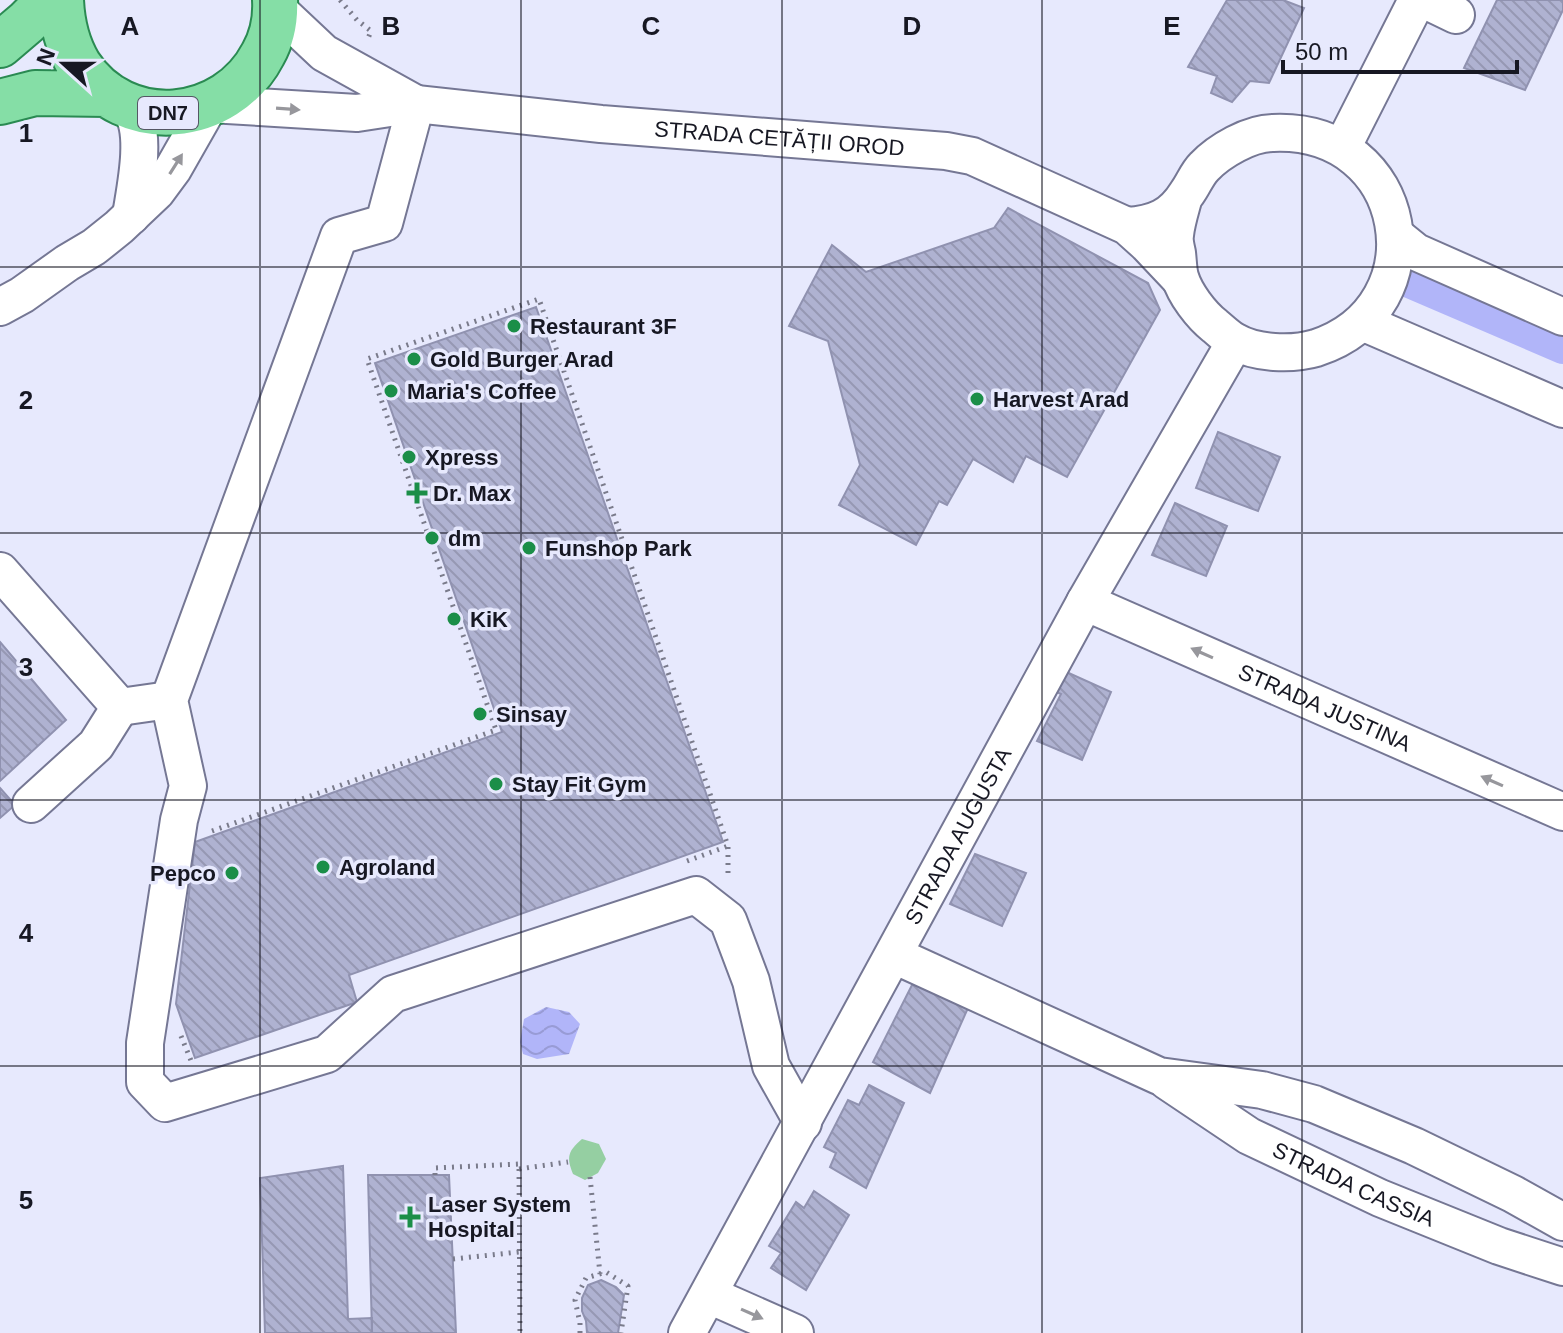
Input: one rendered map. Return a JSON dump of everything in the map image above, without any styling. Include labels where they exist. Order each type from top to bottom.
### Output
[{"type":"main road","points":[[0,45],[49,0]]},
{"type":"main road","name":"DN7","points":[[61,0],[66,34],[86,74],[115,98],[140,109],[176,113],[210,104],[243,83],[257,67],[270,38],[275,4]]},
{"type":"main road","name":"DN7","points":[[0,102],[35,93],[115,98]]},
{"type":"street","points":[[1342,148],[1417,0]]},
{"type":"street","name":"STRADA CETĂȚII OROD","points":[[275,4],[324,53],[416,104]]},
{"type":"street","points":[[115,98],[132,110],[138,127],[139,153],[131,216]]},
{"type":"street","points":[[0,307],[94,247],[156,192],[173,169],[210,104]]},
{"type":"street","name":"STRADA CETĂȚII OROD","points":[[210,104],[357,113],[416,104],[612,125],[946,151],[972,156],[1127,226],[1180,279],[1202,316],[1235,342],[1268,352],[1302,352],[1334,342],[1362,322],[1381,296],[1393,267],[1395,235],[1390,209],[1379,185],[1363,164],[1342,148],[1307,134],[1269,132],[1233,144],[1203,168],[1183,200],[1171,212],[1159,220],[1127,226]]},
{"type":"street","points":[[416,104],[384,223],[339,236],[169,700],[188,786],[179,820],[145,1043],[145,1082],[165,1103],[327,1054],[393,994],[696,895],[728,920],[751,981],[771,1066],[803,1123]]},
{"type":"street","name":"STRADA CETĂȚII OROD","points":[[1180,279],[1174,237],[1183,200]]},
{"type":"street","points":[[1395,235],[1416,252],[1563,317]]},
{"type":"street","points":[[1362,322],[1563,409]]},
{"type":"street","name":"STRADA AUGUSTA","points":[[687,1333],[1085,602],[1235,342]]},
{"type":"street","points":[[0,571],[120,707]]},
{"type":"street","name":"STRADA JUSTINA","points":[[1085,602],[1563,812]]},
{"type":"street","points":[[31,804],[96,745],[120,707],[169,700]]},
{"type":"street","name":"STRADA CASSIA","points":[[894,955],[1159,1076],[1249,1136],[1380,1198],[1499,1246],[1563,1267]]},
{"type":"street","name":"STRADA CASSIA","points":[[1159,1076],[1262,1090],[1314,1104],[1414,1146],[1563,1222]]},
{"type":"street","points":[[709,1295],[795,1333]]},
{"type":"path","points":[[340,0],[371,31],[366,44]]},
{"type":"path","points":[[206,833],[496,730],[367,359],[539,299],[728,846],[684,862]]},
{"type":"path","points":[[181,1035],[192,1064],[206,1059]]},
{"type":"path","points":[[519,1169],[568,1162]]},
{"type":"path","points":[[435,1175],[435,1168],[519,1164],[520,1333]]},
{"type":"path","points":[[590,1177],[600,1274]]},
{"type":"path","points":[[453,1259],[519,1252]]},
{"type":"path","points":[[580,1333],[575,1300],[586,1278],[606,1272],[628,1286],[621,1333]]},
{"type":"green space","points":[[582,1139],[599,1144],[606,1159],[598,1173],[585,1180],[573,1174],[569,1163],[571,1151]]},
{"type":"water","points":[[546,1007],[569,1012],[580,1024],[569,1054],[537,1059],[523,1054],[520,1042],[524,1019]]},
{"type":"building","points":[[1227,0],[1283,0],[1304,8],[1269,83],[1250,81],[1232,102],[1211,93],[1217,76],[1188,67]]},
{"type":"building","points":[[1497,0],[1563,0],[1563,10],[1525,90],[1464,68]]},
{"type":"building","name":"Harvest Arad","points":[[1008,208],[1148,283],[1160,310],[1067,477],[1026,456],[1013,482],[973,459],[947,505],[939,501],[916,545],[839,505],[860,465],[828,341],[789,326],[832,245],[866,272],[994,228]]},
{"type":"building","name":"Funshop Park","points":[[536,307],[723,842],[349,975],[357,1002],[195,1058],[176,1004],[195,842],[502,732],[375,363]]},
{"type":"building","points":[[1218,432],[1280,457],[1258,511],[1196,488]]},
{"type":"building","points":[[1175,503],[1227,526],[1206,576],[1152,555]]},
{"type":"building","points":[[0,642],[66,720],[0,781]]},
{"type":"building","points":[[1062,670],[1111,692],[1082,760],[1037,741],[1061,694],[1052,690]]},
{"type":"building","points":[[0,788],[15,805],[0,818]]},
{"type":"building","points":[[975,854],[1026,873],[1002,926],[950,904]]},
{"type":"building","points":[[913,983],[968,1008],[930,1093],[873,1062]]},
{"type":"building","points":[[869,1085],[904,1103],[866,1188],[830,1167],[836,1153],[824,1147],[848,1100],[859,1105]]},
{"type":"building","points":[[343,1166],[348,1319],[372,1318],[372,1333],[265,1333],[260,1178]]},
{"type":"building","name":"Laser System Hospital","points":[[368,1175],[449,1175],[456,1333],[372,1333]]},
{"type":"building","points":[[814,1191],[849,1215],[806,1290],[771,1268],[781,1253],[769,1246],[796,1202],[804,1208]]},
{"type":"building","points":[[601,1280],[624,1295],[618,1333],[587,1333],[582,1298],[588,1285]]},
{"type":"waterway","points":[[1407,281],[1563,348]]},
{"type":"place","name":"Restaurant 3F","points":[[514,326]]},
{"type":"place","name":"Gold Burger Arad","points":[[414,359]]},
{"type":"place","name":"Maria's Coffee","points":[[391,391]]},
{"type":"place","name":"Harvest Arad","points":[[977,399]]},
{"type":"place","name":"Xpress","points":[[409,457]]},
{"type":"place","name":"Dr. Max","points":[[417,493]]},
{"type":"place","name":"dm","points":[[432,538]]},
{"type":"place","name":"Funshop Park","points":[[529,548]]},
{"type":"place","name":"KiK","points":[[454,619]]},
{"type":"place","name":"Sinsay","points":[[480,714]]},
{"type":"place","name":"Stay Fit Gym","points":[[496,784]]},
{"type":"place","name":"Agroland","points":[[323,867]]},
{"type":"place","name":"Pepco","points":[[232,873]]},
{"type":"place","name":"Laser System Hospital","points":[[410,1217]]}]
